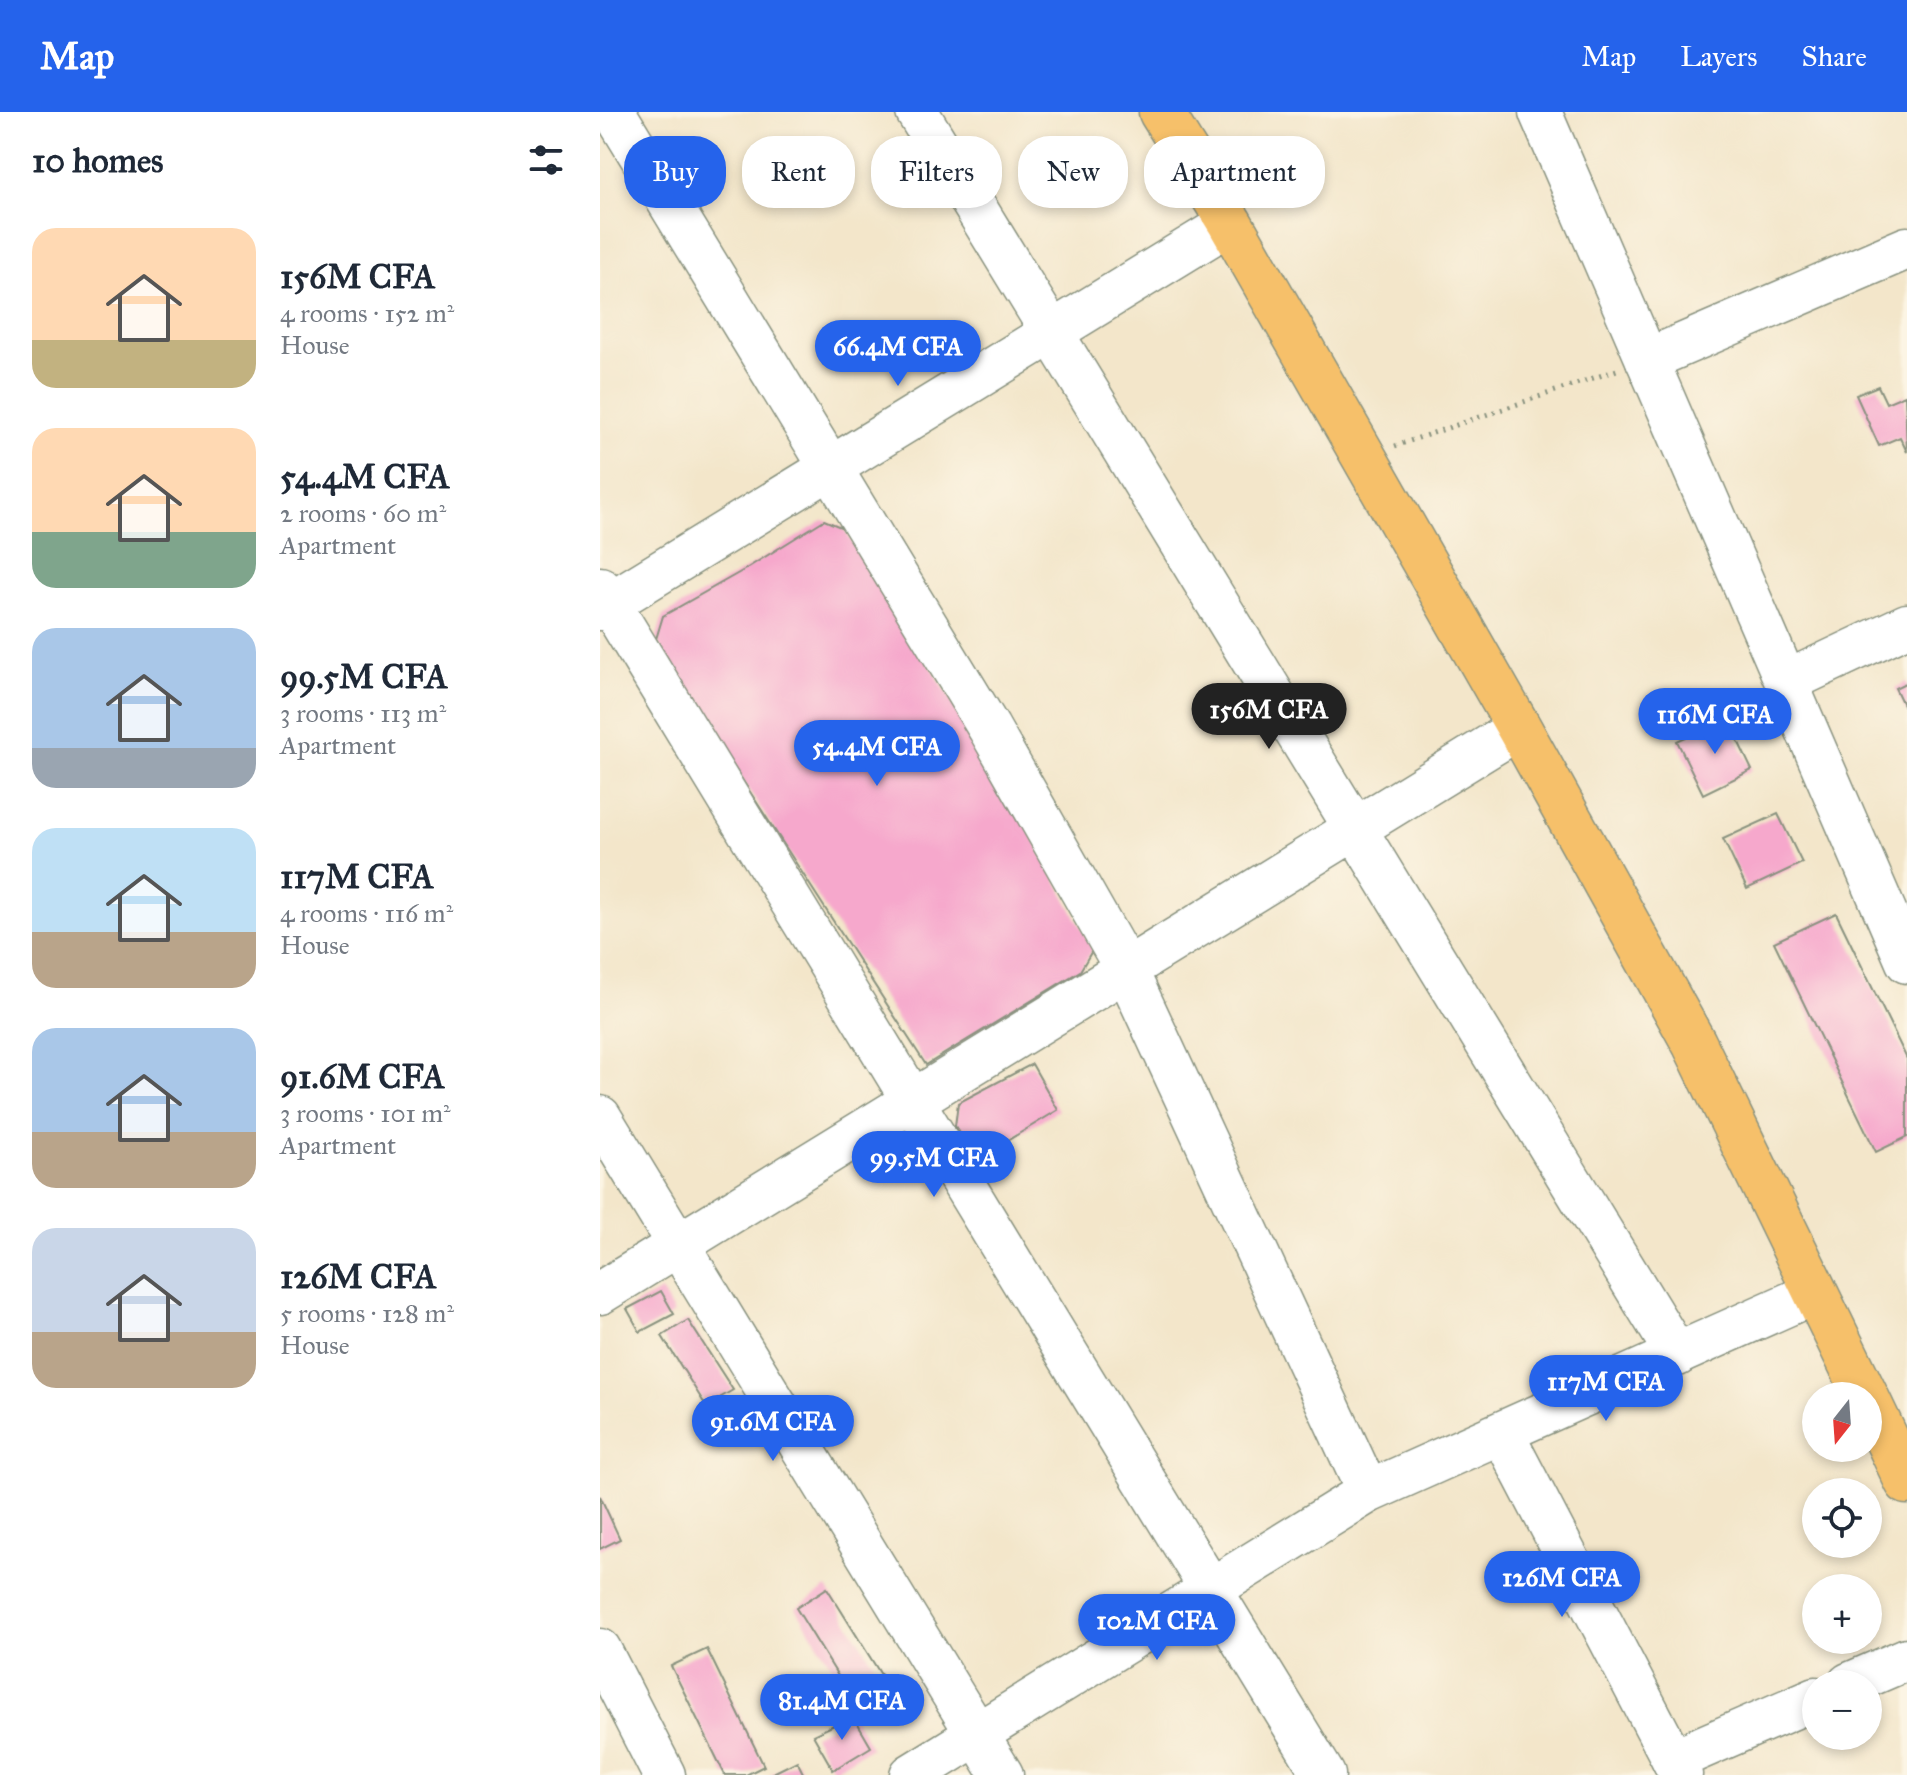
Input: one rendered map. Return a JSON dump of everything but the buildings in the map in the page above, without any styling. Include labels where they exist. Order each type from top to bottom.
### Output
[{"type":"main road","points":[[1161,112],[1230,223],[1364,456],[1694,1043],[1859,1382]]},
{"type":"main road","points":[[1882,1430],[1907,1482]]},
{"type":"street","points":[[614,112],[989,728],[1126,969],[1368,1492]]},
{"type":"street","points":[[917,112],[1677,1355]]},
{"type":"street","points":[[1540,112],[1907,962]]},
{"type":"street","points":[[1230,223],[830,467],[603,600],[1324,1775]]},
{"type":"street","points":[[1647,360],[1907,248]]},
{"type":"street","points":[[1786,682],[1907,625]]},
{"type":"street","points":[[600,1293],[1519,728]]},
{"type":"street","points":[[600,1117],[1002,1775]]},
{"type":"street","points":[[911,1775],[1368,1492],[1816,1292]]},
{"type":"street","points":[[1502,1433],[1677,1768],[1802,1705]]},
{"type":"street","points":[[600,1650],[664,1775]]},
{"type":"street","points":[[1881,1670],[1907,1659]]},
{"type":"path","points":[[1364,456],[1647,360]]}]
